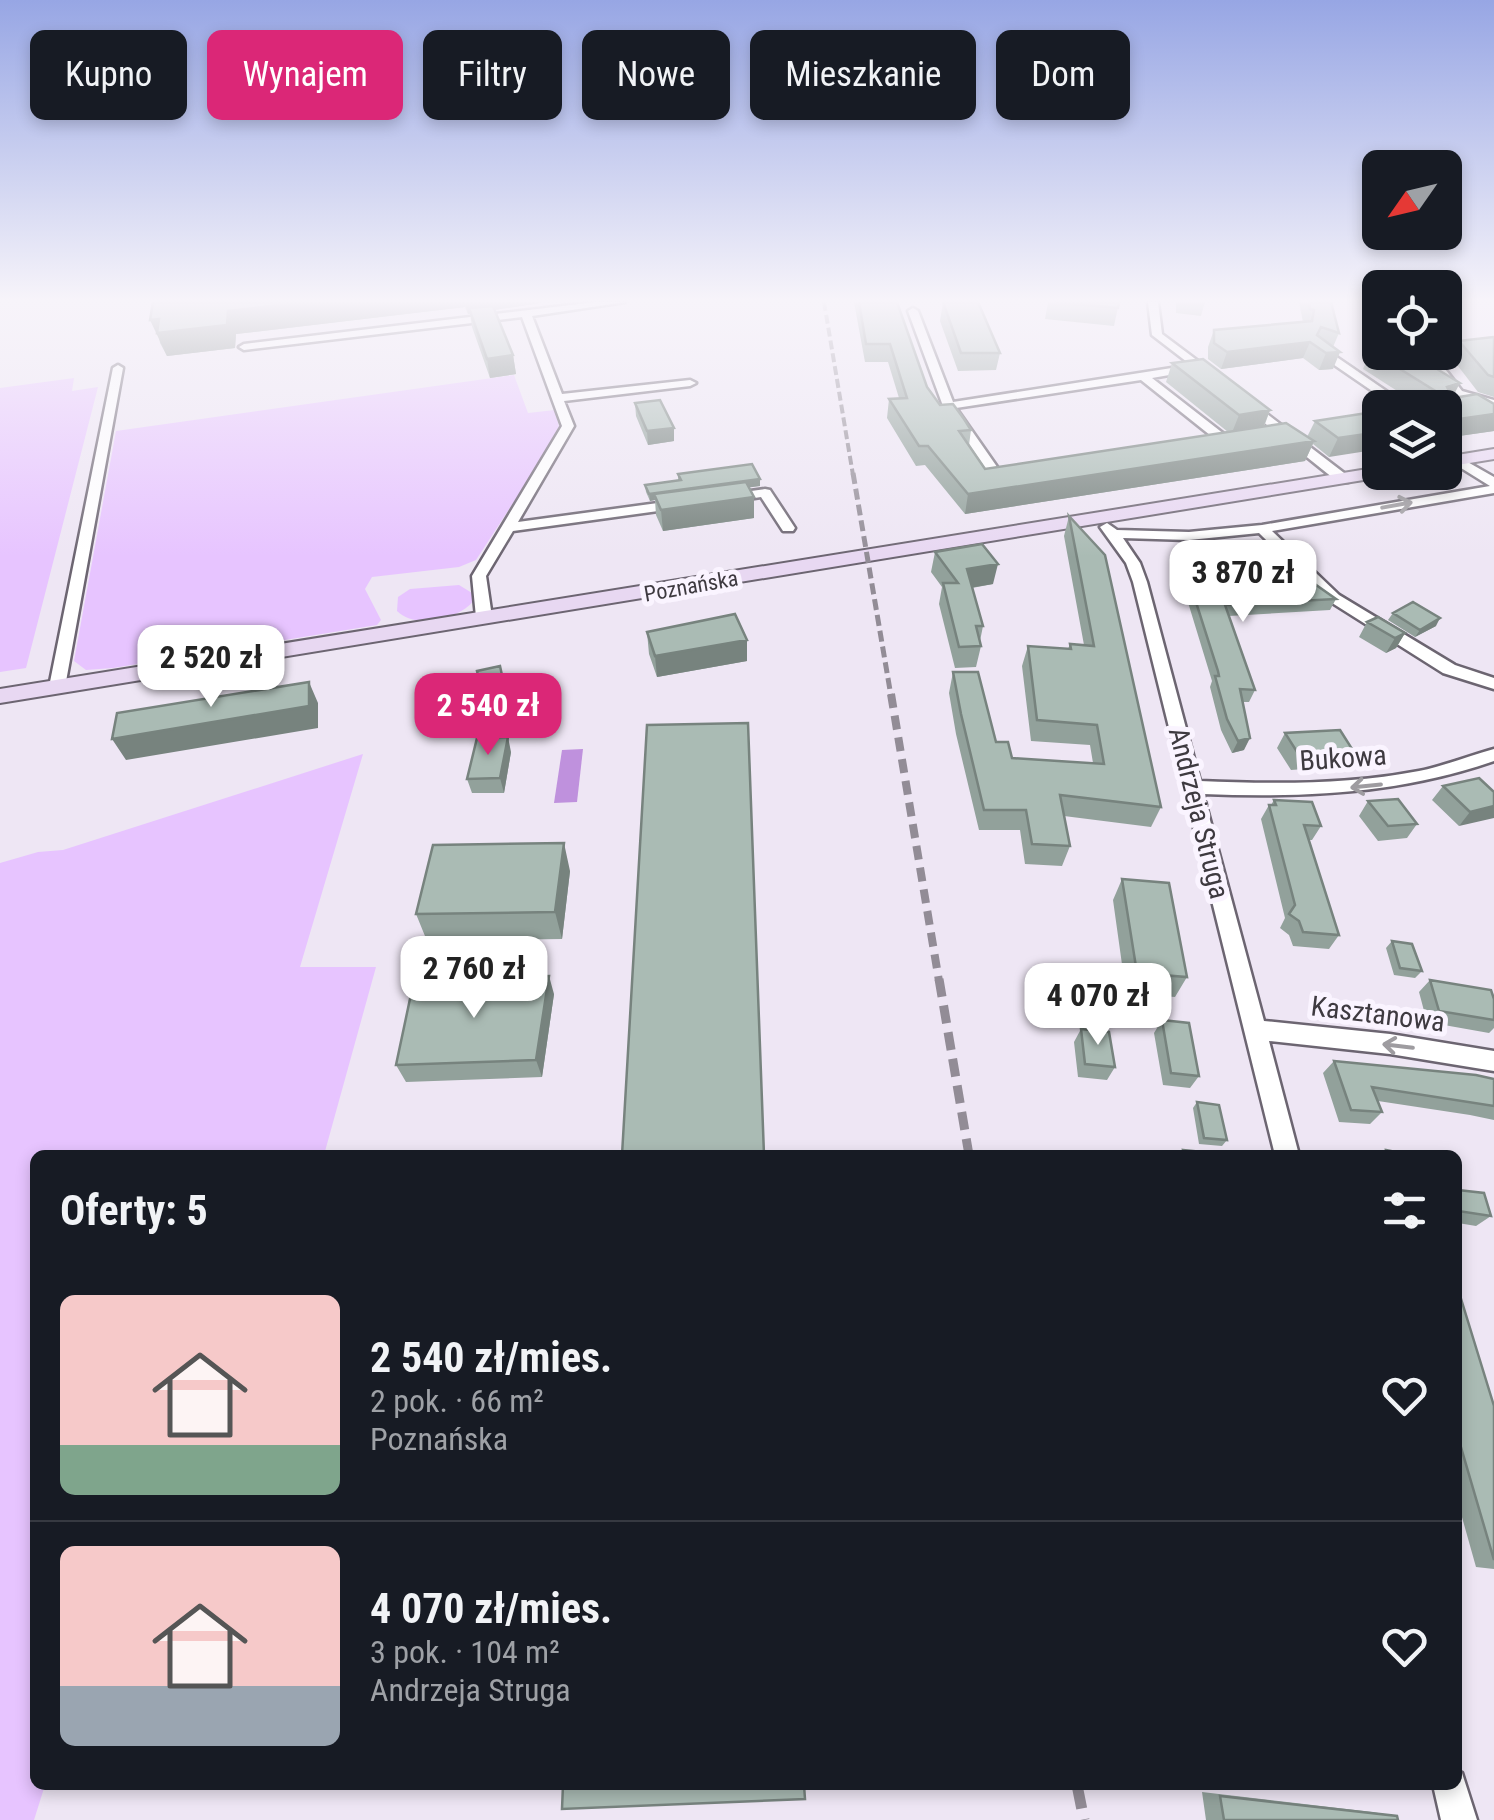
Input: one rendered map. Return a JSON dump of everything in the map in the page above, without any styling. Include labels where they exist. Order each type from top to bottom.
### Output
[{"type":"main road","points":[[1462,459],[1494,454]]},
{"type":"main road","name":"Poznańska","points":[[0,696],[1362,476]]},
{"type":"street","points":[[57,687],[114,387]]},
{"type":"street","points":[[484,618],[478,576],[568,426],[554,387]]},
{"type":"street","points":[[558,398],[655,387]]},
{"type":"street","points":[[942,387],[949,406],[999,478],[1018,476]]},
{"type":"street","points":[[949,406],[1088,387]]},
{"type":"street","points":[[1156,387],[1230,444]]},
{"type":"street","points":[[1225,387],[1343,479]]},
{"type":"street","points":[[1453,387],[1458,393],[1492,401]]},
{"type":"street","points":[[1462,406],[1492,401]]},
{"type":"street","points":[[1268,438],[1305,432]]},
{"type":"street","points":[[1210,447],[1248,442]]},
{"type":"street","points":[[1462,467],[1494,486]]},
{"type":"street","points":[[1114,534],[1189,536],[1262,528],[1494,486]]},
{"type":"street","points":[[706,501],[765,493],[788,528]]},
{"type":"street","points":[[510,527],[686,504]]},
{"type":"street","name":"Andrzeja Struga","points":[[1099,518],[1114,534],[1138,576],[1286,1150]]},
{"type":"street","points":[[1262,528],[1334,598],[1450,669],[1494,684]]},
{"type":"street","name":"Bukowa","points":[[1192,787],[1291,790],[1378,786],[1442,773],[1494,755]]},
{"type":"street","name":"Kasztanowa","points":[[1255,1030],[1404,1046],[1494,1061]]},
{"type":"street","points":[[1451,1790],[1458,1820]]},
{"type":"shaded area","points":[[73,387],[72,391],[98,387],[26,668],[0,672],[0,388]]},
{"type":"shaded area","points":[[429,387],[518,387],[528,413],[555,410],[560,431],[476,560],[459,567],[372,577],[365,589],[381,620],[377,625],[86,670],[74,661],[116,431]]},
{"type":"shaded area","points":[[459,585],[472,593],[474,600],[458,613],[425,621],[397,611],[398,597],[410,589]]},
{"type":"shaded area","points":[[583,749],[577,802],[554,803],[562,750]]},
{"type":"shaded area","points":[[363,754],[300,967],[376,967],[325,1150],[30,1150],[30,1790],[43,1790],[34,1820],[0,1820],[0,863],[38,852],[63,850]]},
{"type":"building","points":[[904,387],[927,387],[940,405],[953,404],[971,430],[959,431],[985,469],[1286,423],[1314,441],[968,494],[928,446],[919,446],[889,399],[907,398]]},
{"type":"building","points":[[1203,387],[1240,387],[1270,410],[1239,415]]},
{"type":"building","points":[[1477,394],[1494,404],[1494,414],[1462,419],[1462,396]]},
{"type":"building","points":[[660,400],[674,428],[647,431],[635,403]]},
{"type":"building","points":[[1362,414],[1362,435],[1338,438],[1315,421]]},
{"type":"building","points":[[752,464],[760,479],[649,494],[645,485],[681,480],[678,474]]},
{"type":"building","points":[[746,482],[754,497],[661,510],[654,494]]},
{"type":"building","points":[[1069,516],[1105,555],[1161,807],[1060,795],[1070,846],[1032,844],[1026,810],[984,810],[953,672],[978,672],[996,742],[1008,742],[1012,758],[1104,764],[1097,725],[1037,720],[1028,646],[1094,646]]},
{"type":"building","points":[[982,544],[998,564],[967,569],[983,626],[976,626],[981,646],[959,647],[943,583],[958,583],[935,552]]},
{"type":"building","points":[[1258,544],[1336,599],[1225,605],[1255,690],[1240,689],[1250,738],[1238,741],[1227,719],[1215,676],[1219,676],[1218,671],[1187,574],[1223,576],[1226,585],[1282,582],[1252,551]]},
{"type":"building","points":[[1413,602],[1440,618],[1420,630],[1393,613]]},
{"type":"building","points":[[735,614],[747,640],[655,656],[647,632]]},
{"type":"building","points":[[1378,617],[1405,633],[1395,638],[1367,622]]},
{"type":"building","points":[[500,666],[505,689],[482,693],[477,671]]},
{"type":"building","points":[[309,682],[309,706],[112,739],[117,713]]},
{"type":"building","points":[[748,723],[764,1150],[622,1150],[647,725]]},
{"type":"building","points":[[1340,730],[1354,752],[1299,755],[1285,733]]},
{"type":"building","points":[[508,737],[500,778],[467,779],[477,738]]},
{"type":"building","points":[[1479,778],[1494,792],[1494,806],[1470,812],[1443,786]]},
{"type":"building","points":[[1398,799],[1417,824],[1388,826],[1368,801]]},
{"type":"building","points":[[1274,800],[1312,802],[1321,826],[1304,825],[1339,935],[1303,932],[1299,921],[1289,914],[1295,905],[1269,805],[1276,805]]},
{"type":"building","points":[[564,843],[555,912],[416,914],[433,845]]},
{"type":"building","points":[[1122,879],[1169,883],[1187,977],[1137,973]]},
{"type":"building","points":[[1392,941],[1412,944],[1422,971],[1400,968]]},
{"type":"building","points":[[549,976],[536,1060],[396,1065],[414,980]]},
{"type":"building","points":[[1430,980],[1491,990],[1494,1020],[1439,1011]]},
{"type":"building","points":[[1162,1020],[1189,1023],[1199,1076],[1171,1073]]},
{"type":"building","points":[[1081,1029],[1109,1032],[1115,1067],[1085,1064]]},
{"type":"building","points":[[1334,1061],[1494,1079],[1494,1106],[1372,1087],[1382,1112],[1351,1110]]},
{"type":"building","points":[[1197,1102],[1219,1105],[1227,1140],[1204,1138]]},
{"type":"building","points":[[1462,1190],[1484,1193],[1491,1216],[1462,1212]]},
{"type":"building","points":[[1462,1302],[1494,1406],[1494,1560],[1462,1451]]},
{"type":"building","points":[[563,1790],[804,1790],[805,1799],[562,1809]]},
{"type":"building","points":[[1220,1796],[1397,1816],[1398,1820],[1224,1820]]},
{"type":"railway","points":[[838,387],[853,475]]},
{"type":"railway","points":[[853,473],[891,696]]},
{"type":"railway","points":[[891,694],[939,981]]},
{"type":"railway","points":[[939,979],[968,1150]]},
{"type":"railway","points":[[1078,1790],[1084,1820]]}]
